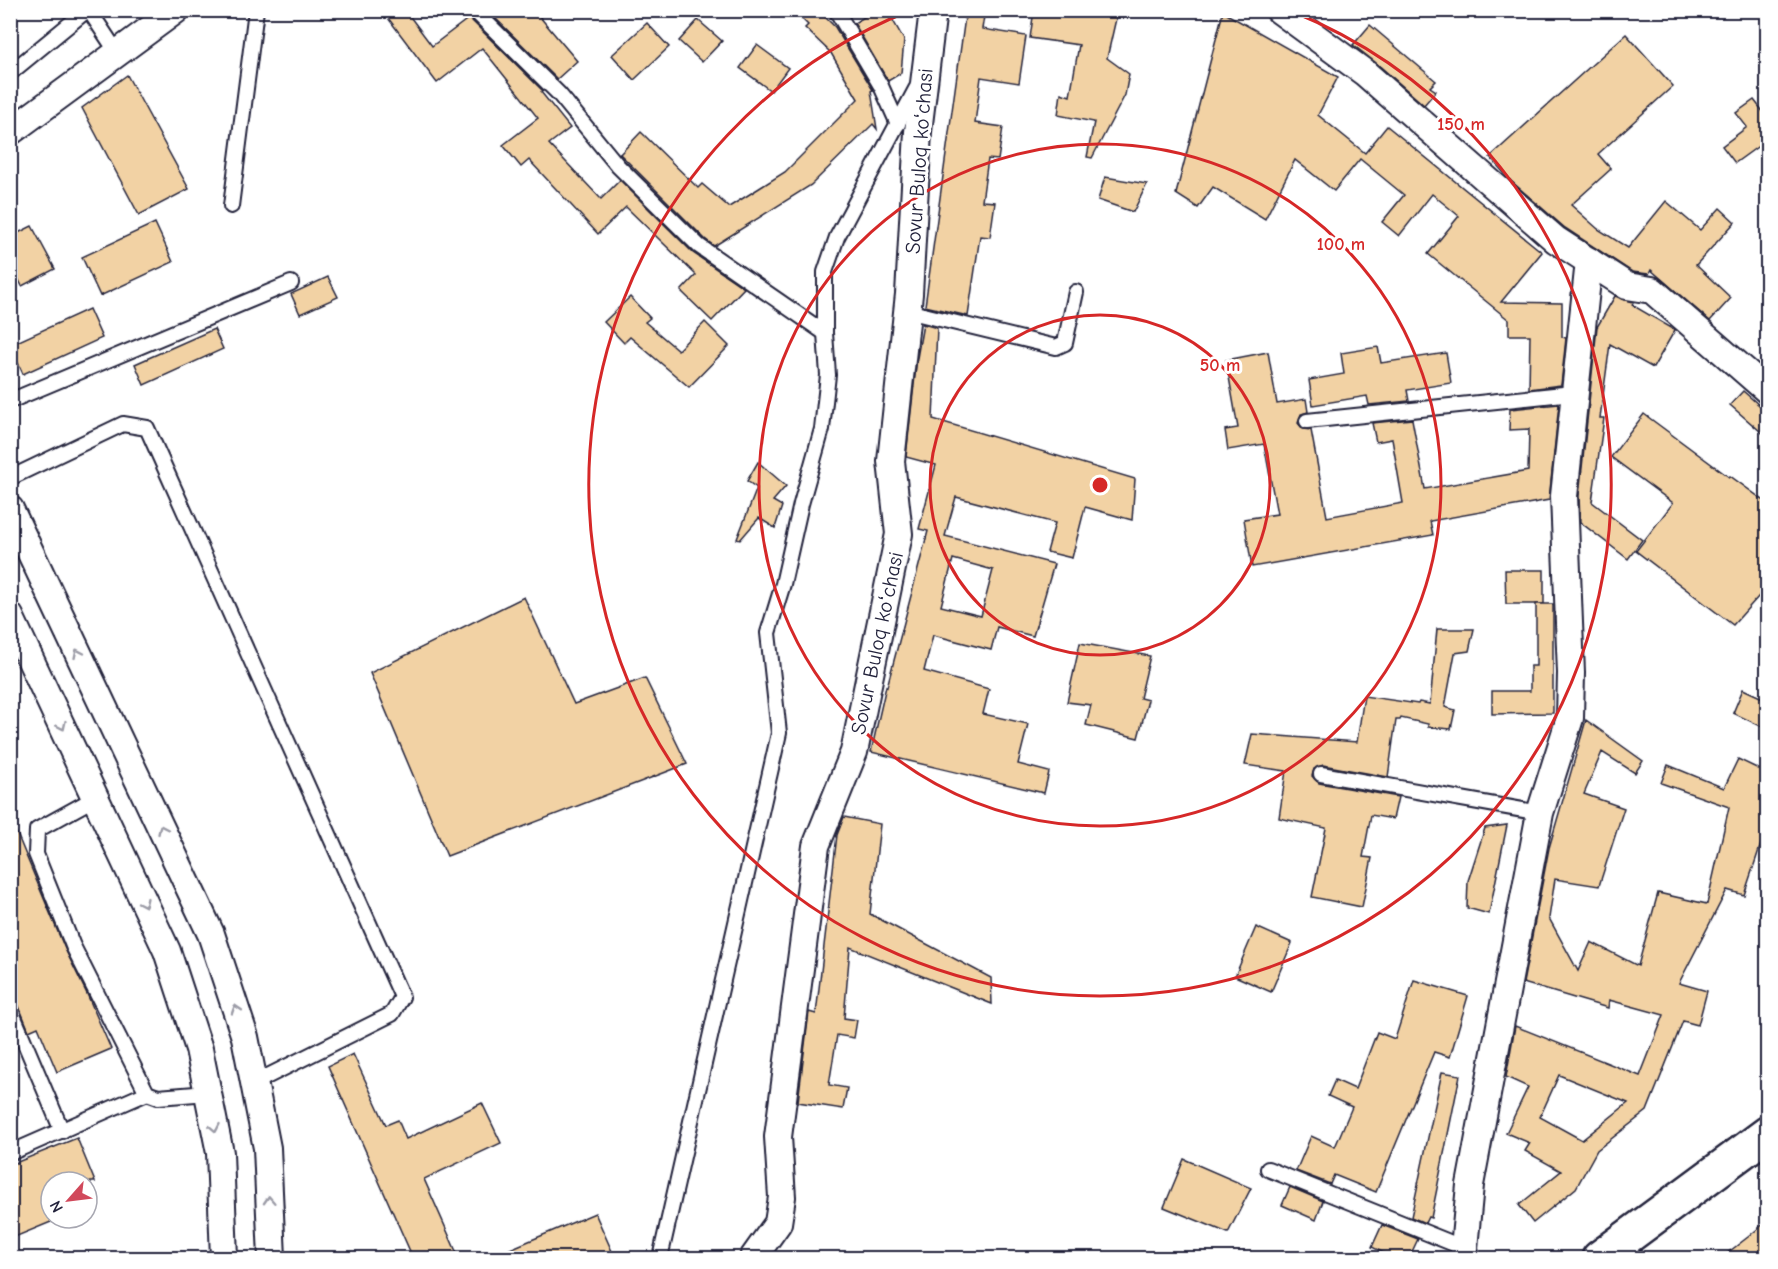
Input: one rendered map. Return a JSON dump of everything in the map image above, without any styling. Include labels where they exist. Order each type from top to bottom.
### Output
[{"type":"main road","points":[[1599,1258],[1767,1133]]},
{"type":"street","points":[[10,132],[176,10]]},
{"type":"street","name":"Sovur Buloq koʻchasi","points":[[753,1258],[778,1222],[782,1197],[778,1137],[816,846],[854,752],[899,534],[891,461],[907,311],[918,132],[933,10]]},
{"type":"street","points":[[1279,10],[1365,73],[1556,240],[1627,286],[1652,290],[1767,391]]},
{"type":"street","points":[[1465,1253],[1470,1185],[1540,813],[1570,718],[1571,673],[1564,496],[1573,393],[1589,261]]},
{"type":"street","points":[[10,509],[211,934],[245,1037],[267,1148],[272,1258]]},
{"type":"street","points":[[10,616],[167,951],[199,1049],[220,1153],[224,1258]]},
{"type":"lane","points":[[10,73],[88,10],[117,54]]},
{"type":"lane","points":[[231,206],[256,10]]},
{"type":"lane","points":[[474,10],[559,94],[618,166],[699,246],[825,333]]},
{"type":"lane","points":[[836,10],[881,86],[898,124]]},
{"type":"lane","points":[[660,1258],[779,733],[768,633],[783,584],[801,504],[822,429],[828,375],[825,272],[837,237],[925,71]]},
{"type":"lane","points":[[10,401],[291,283]]},
{"type":"lane","points":[[907,311],[1056,347],[1065,343],[1076,292]]},
{"type":"lane","points":[[1307,421],[1573,393]]},
{"type":"lane","points":[[10,478],[123,424],[147,428],[402,997],[392,1014],[254,1083]]},
{"type":"lane","points":[[1321,774],[1540,813]]},
{"type":"lane","points":[[95,798],[37,830],[36,855],[73,946],[147,1093],[158,1097],[208,1093]]},
{"type":"lane","points":[[10,1008],[62,1131]]},
{"type":"lane","points":[[10,1153],[147,1093]]},
{"type":"lane","points":[[1268,1168],[1465,1253]]},
{"type":"building","points":[[382,10],[405,10],[432,46],[469,18],[543,91],[541,92],[570,128],[549,144],[601,199],[620,180],[693,253],[744,288],[712,321],[681,291],[696,275],[626,207],[598,234],[529,160],[521,167],[503,145],[538,118],[482,48],[437,83]]},
{"type":"building","points":[[487,10],[534,10],[577,61],[557,79]]},
{"type":"building","points":[[793,10],[818,10],[835,27],[873,90],[871,91],[877,129],[873,124],[811,185],[714,246],[620,154],[641,132],[698,188],[702,184],[729,207],[785,172],[858,99],[831,53],[805,28],[808,25]]},
{"type":"building","points":[[876,10],[887,10],[904,40],[901,73],[888,81],[854,23]]},
{"type":"building","points":[[966,10],[985,10],[982,29],[1026,36],[1019,83],[981,77],[975,123],[1003,127],[998,160],[988,159],[982,201],[995,202],[990,237],[980,236],[968,316],[925,306]]},
{"type":"building","points":[[1034,10],[1118,10],[1107,58],[1129,74],[1125,95],[1092,158],[1087,157],[1094,122],[1058,115],[1061,93],[1070,96],[1079,45],[1030,38]]},
{"type":"building","points":[[1223,12],[1338,77],[1318,115],[1365,153],[1387,126],[1542,252],[1501,302],[1562,303],[1562,337],[1566,338],[1561,385],[1529,389],[1530,335],[1509,335],[1509,320],[1428,254],[1459,216],[1432,194],[1399,236],[1382,222],[1404,195],[1360,159],[1334,191],[1295,160],[1265,219],[1213,187],[1198,208],[1176,194]]},
{"type":"building","points":[[698,20],[722,41],[702,62],[679,41]]},
{"type":"building","points":[[647,23],[669,47],[634,80],[612,55]]},
{"type":"building","points":[[1370,25],[1436,81],[1430,87],[1436,91],[1424,105],[1353,45]]},
{"type":"building","points":[[1626,34],[1673,86],[1598,154],[1611,169],[1571,205],[1598,229],[1628,248],[1666,201],[1700,230],[1720,208],[1735,222],[1696,265],[1731,298],[1710,321],[1651,270],[1649,274],[1632,272],[1565,228],[1511,181],[1490,157]]},
{"type":"building","points":[[757,45],[788,68],[771,91],[740,68]]},
{"type":"building","points":[[127,75],[189,189],[139,215],[82,108]]},
{"type":"building","points":[[1754,100],[1765,114],[1767,112],[1767,155],[1760,145],[1735,163],[1722,146],[1747,127],[1736,113]]},
{"type":"building","points":[[1105,177],[1147,184],[1133,212],[1098,200]]},
{"type":"building","points":[[155,223],[173,262],[100,296],[82,257]]},
{"type":"building","points":[[32,226],[55,269],[22,286],[10,263],[10,237]]},
{"type":"building","points":[[328,277],[338,297],[300,314],[291,294]]},
{"type":"building","points":[[1615,296],[1633,302],[1632,305],[1675,330],[1653,368],[1610,344],[1600,418],[1604,418],[1592,502],[1642,540],[1628,559],[1580,522],[1579,496],[1597,327]]},
{"type":"building","points":[[630,297],[650,318],[645,322],[678,350],[705,322],[729,346],[689,387],[630,337],[624,343],[604,322]]},
{"type":"building","points":[[89,309],[102,338],[23,374],[10,345]]},
{"type":"building","points":[[923,324],[937,328],[933,419],[1135,479],[1132,520],[1085,507],[1072,558],[1047,552],[1055,523],[956,497],[945,536],[1054,564],[1033,636],[997,627],[991,650],[933,635],[924,671],[989,689],[983,714],[1028,724],[1018,764],[1049,772],[1044,793],[871,752],[886,686],[928,531],[919,529],[936,465],[906,457]],"holes":[[[953,559],[993,570],[981,616],[941,606]]]},
{"type":"building","points":[[214,329],[223,349],[144,385],[135,364]]},
{"type":"building","points":[[1378,347],[1381,363],[1446,353],[1451,383],[1407,390],[1409,401],[1369,405],[1367,396],[1313,405],[1309,380],[1344,374],[1341,353]]},
{"type":"building","points":[[1268,352],[1277,404],[1306,399],[1308,412],[1301,414],[1298,423],[1303,429],[1311,430],[1327,517],[1403,503],[1392,439],[1376,442],[1372,423],[1412,419],[1425,489],[1528,471],[1529,429],[1509,430],[1510,409],[1559,404],[1549,500],[1430,521],[1433,535],[1252,567],[1244,519],[1277,514],[1264,444],[1228,450],[1225,430],[1238,428],[1226,360]]},
{"type":"building","points":[[1743,391],[1767,412],[1767,437],[1730,405]]},
{"type":"building","points":[[1644,414],[1767,503],[1767,587],[1733,625],[1636,551],[1673,503],[1611,457]]},
{"type":"building","points":[[758,462],[786,486],[773,501],[782,506],[775,528],[759,518],[740,540],[737,539],[757,488],[747,481]]},
{"type":"building","points":[[1505,570],[1544,570],[1544,604],[1506,604]]},
{"type":"building","points":[[524,597],[574,704],[645,678],[687,764],[447,856],[370,673]]},
{"type":"building","points":[[1536,604],[1553,604],[1553,713],[1492,714],[1492,691],[1530,691],[1530,666],[1536,666]]},
{"type":"building","points":[[1437,629],[1474,629],[1469,651],[1455,653],[1445,707],[1455,710],[1451,729],[1428,727],[1428,724],[1401,718],[1396,720],[1388,777],[1323,765],[1314,769],[1312,776],[1319,783],[1398,797],[1393,819],[1371,815],[1363,857],[1372,858],[1362,907],[1312,897],[1326,828],[1279,818],[1286,771],[1245,765],[1252,734],[1357,742],[1364,696],[1430,704]]},
{"type":"building","points":[[1080,643],[1150,656],[1140,698],[1148,700],[1138,738],[1086,725],[1091,705],[1067,702]]},
{"type":"building","points":[[1743,689],[1767,700],[1767,729],[1733,713]]},
{"type":"building","points":[[1586,720],[1643,761],[1635,773],[1602,752],[1584,794],[1624,808],[1599,886],[1555,879],[1549,918],[1578,971],[1591,942],[1638,966],[1658,893],[1707,904],[1729,807],[1661,783],[1668,765],[1724,788],[1738,759],[1767,773],[1767,826],[1744,895],[1727,890],[1679,983],[1707,991],[1698,1025],[1683,1021],[1647,1111],[1597,1150],[1576,1188],[1533,1223],[1519,1205],[1561,1171],[1525,1151],[1530,1143],[1506,1133],[1528,1087],[1506,1077],[1515,1026],[1640,1076],[1664,1015],[1609,1000],[1608,1008],[1523,983],[1549,848]],"holes":[[[1559,1075],[1628,1103],[1582,1140],[1540,1117]]]},
{"type":"building","points":[[10,817],[65,949],[111,1049],[57,1072],[38,1027],[29,1031],[18,1004],[10,999]]},
{"type":"building","points":[[844,817],[880,824],[870,914],[991,978],[992,1004],[850,947],[844,1018],[857,1020],[854,1038],[837,1035],[829,1085],[847,1088],[843,1109],[798,1102],[809,1012],[816,1014],[837,835]]},
{"type":"building","points":[[1507,825],[1489,914],[1467,908],[1468,881],[1485,828]]},
{"type":"building","points":[[1256,927],[1292,943],[1271,992],[1235,976]]},
{"type":"building","points":[[1414,980],[1468,996],[1450,1057],[1434,1052],[1376,1192],[1334,1175],[1330,1184],[1296,1171],[1311,1136],[1335,1147],[1352,1107],[1328,1096],[1335,1080],[1355,1089],[1377,1032],[1395,1039]]},
{"type":"building","points":[[353,1054],[386,1125],[398,1120],[406,1139],[482,1103],[501,1143],[424,1179],[459,1258],[413,1258],[328,1066]]},
{"type":"building","points":[[1442,1072],[1460,1075],[1431,1218],[1428,1217],[1425,1223],[1411,1217]]},
{"type":"building","points":[[77,1138],[90,1170],[39,1170],[39,1227],[10,1239],[10,1165]]},
{"type":"building","points":[[1184,1159],[1251,1188],[1228,1233],[1164,1207]]},
{"type":"building","points":[[1290,1187],[1323,1201],[1316,1220],[1282,1205]]},
{"type":"building","points":[[595,1213],[615,1258],[489,1258]]},
{"type":"building","points":[[1767,1221],[1767,1258],[1721,1258],[1748,1237]]},
{"type":"building","points":[[1382,1225],[1418,1239],[1409,1258],[1382,1258],[1384,1253],[1372,1247]]}]
